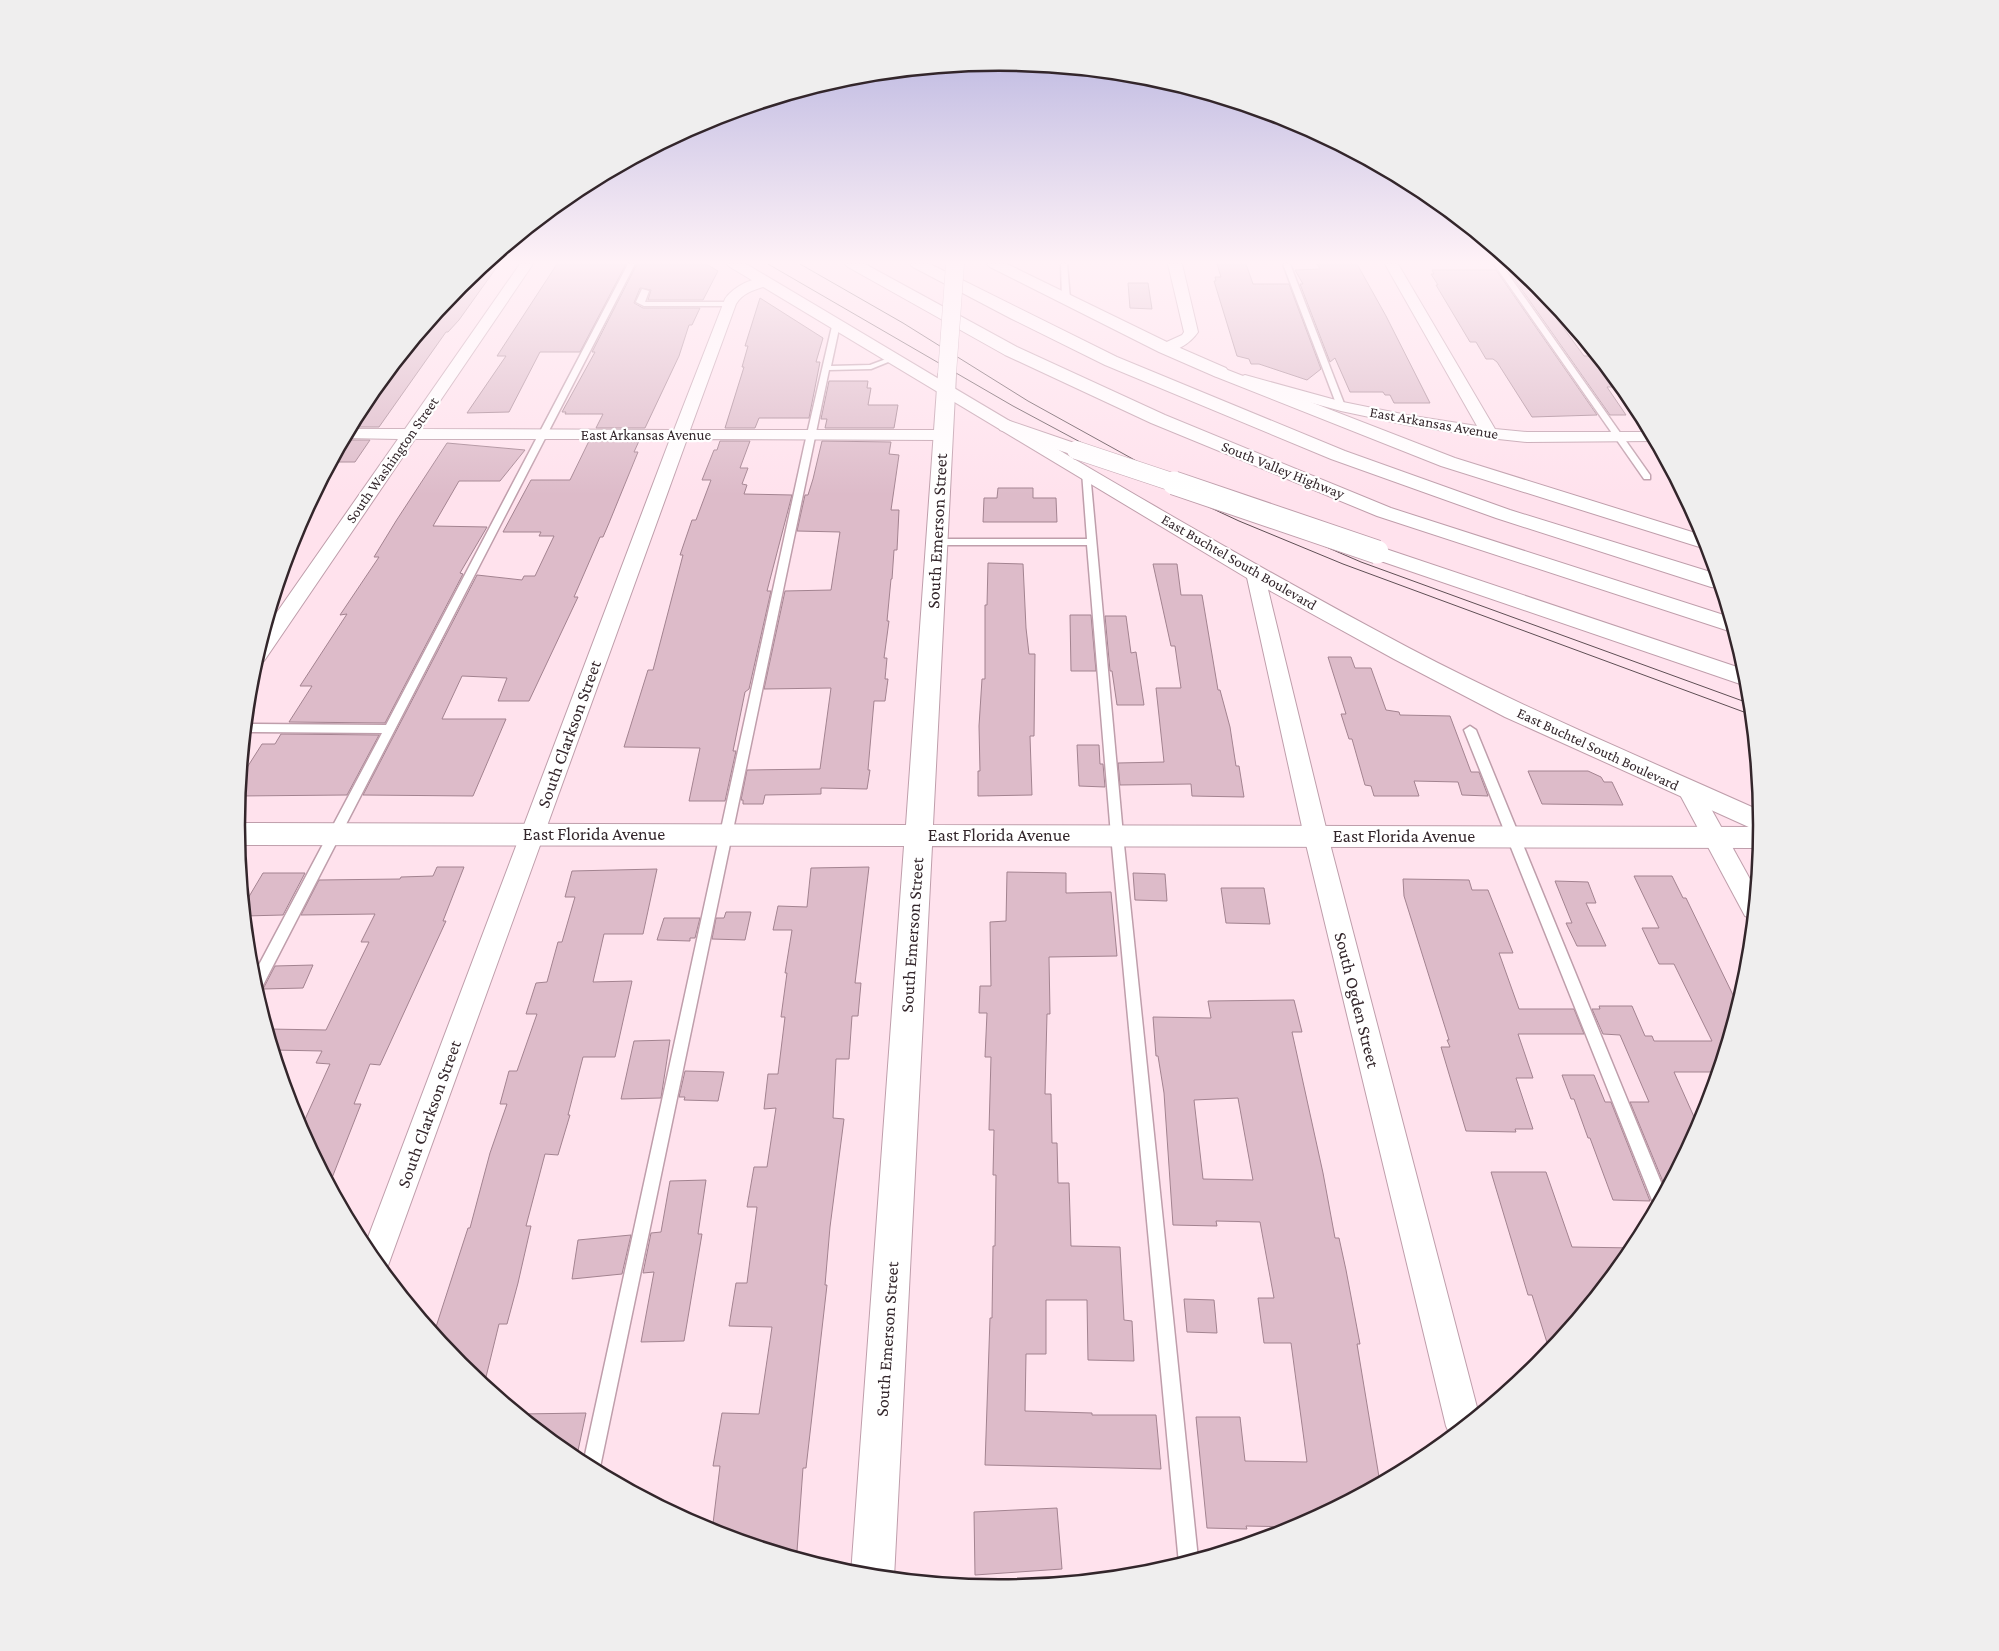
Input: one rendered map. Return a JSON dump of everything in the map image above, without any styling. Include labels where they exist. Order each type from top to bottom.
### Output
[{"type":"main road","name":"East Buchtel South Boulevard","points":[[865,341],[894,358],[947,382],[1007,426],[1254,572],[1459,684],[1690,792],[1754,819]]},
{"type":"main road","name":"South Emerson Street","points":[[873,1569],[950,341]]},
{"type":"main road","name":"South Valley Highway","points":[[994,341],[1158,419],[1384,512],[1726,624]]},
{"type":"main road","name":"South Valley Highway","points":[[1070,341],[1111,361],[1338,455],[1503,514],[1713,580]]},
{"type":"main road","points":[[1151,341],[1220,372],[1448,462],[1697,541]]},
{"type":"main road","points":[[1007,426],[1738,676]]},
{"type":"main road","points":[[1384,512],[1730,637]]},
{"type":"main road","name":"East Florida Avenue","points":[[245,834],[1754,837]]},
{"type":"street","name":"South Washington Street","points":[[269,639],[474,341]]},
{"type":"street","name":"South Clarkson Street","points":[[378,1253],[716,341]]},
{"type":"street","points":[[1165,348],[1180,341]]},
{"type":"street","points":[[1436,341],[1489,433]]},
{"type":"street","name":"East Arkansas Avenue","points":[[1220,372],[1341,406],[1407,420],[1489,433],[1527,437],[1646,437]]},
{"type":"street","name":"East Arkansas Avenue","points":[[355,434],[943,435]]},
{"type":"street","name":"South Ogden Street","points":[[1254,572],[1316,836],[1463,1421]]},
{"type":"street","points":[[1690,792],[1749,901]]},
{"type":"lane","points":[[261,976],[592,341]]},
{"type":"lane","points":[[593,1461],[832,341]]},
{"type":"lane","points":[[1316,341],[1341,406]]},
{"type":"lane","points":[[1551,341],[1647,477]]},
{"type":"lane","points":[[826,368],[871,367],[894,358]]},
{"type":"lane","points":[[1086,472],[1117,835],[1187,1556]]},
{"type":"lane","points":[[937,542],[1092,542]]},
{"type":"lane","points":[[252,728],[390,729]]},
{"type":"lane","points":[[1470,730],[1658,1194]]},
{"type":"building","points":[[421,341],[440,341],[379,427],[359,427],[401,366]]},
{"type":"building","points":[[507,341],[586,341],[580,352],[540,352],[509,412],[467,413],[506,356],[497,356]]},
{"type":"building","points":[[598,341],[684,341],[679,356],[645,428],[596,428],[603,414],[565,414],[566,412],[562,412],[595,352],[592,352]]},
{"type":"building","points":[[747,341],[822,341],[816,362],[820,362],[809,418],[759,418],[755,428],[725,428],[744,367],[742,367],[748,346],[745,346]]},
{"type":"building","points":[[1232,341],[1310,341],[1321,369],[1307,380],[1259,364],[1251,364],[1249,359],[1237,356]]},
{"type":"building","points":[[1322,341],[1399,341],[1430,403],[1394,403],[1390,395],[1385,395],[1383,392],[1350,392],[1335,358],[1330,362]]},
{"type":"building","points":[[1545,341],[1597,415],[1532,417],[1497,362],[1493,359],[1486,359],[1476,342],[1470,342]]},
{"type":"building","points":[[1558,341],[1573,341],[1584,356],[1590,356],[1613,387],[1607,387],[1626,415],[1610,415]]},
{"type":"building","points":[[829,381],[868,381],[867,388],[871,388],[868,405],[898,405],[894,428],[825,428],[827,419],[821,419]]},
{"type":"building","points":[[351,440],[370,440],[355,462],[339,462]]},
{"type":"building","points":[[589,441],[639,441],[634,452],[638,452],[603,537],[600,537],[574,597],[578,597],[529,701],[498,701],[507,678],[462,676],[442,719],[506,719],[473,796],[363,795],[477,575],[522,580],[524,576],[535,576],[554,536],[539,536],[541,532],[503,532],[531,480],[570,480]]},
{"type":"building","points":[[720,441],[750,441],[740,468],[748,468],[742,484],[747,485],[744,494],[792,495],[767,591],[771,591],[749,689],[745,692],[733,751],[736,751],[725,801],[689,801],[700,748],[624,747],[648,670],[653,670],[683,555],[680,555],[692,520],[696,520],[711,480],[702,480],[714,450],[717,450]]},
{"type":"building","points":[[822,441],[891,442],[889,454],[899,455],[891,510],[899,510],[897,550],[894,550],[887,621],[889,621],[884,658],[887,658],[885,679],[888,679],[885,701],[874,701],[867,789],[821,788],[821,794],[765,795],[763,804],[743,804],[743,800],[741,800],[747,770],[820,769],[831,688],[764,689],[785,591],[831,590],[840,532],[797,531],[805,495],[808,495]]},
{"type":"building","points":[[447,443],[525,450],[500,481],[459,481],[433,526],[487,527],[460,573],[463,574],[385,723],[289,722],[312,686],[300,686],[347,614],[340,615],[379,557],[374,557]]},
{"type":"building","points":[[998,488],[1033,488],[1033,498],[1056,498],[1057,522],[983,522],[984,498],[997,498]]},
{"type":"building","points":[[988,563],[1023,564],[1029,654],[1035,654],[1034,736],[1030,736],[1032,795],[978,796],[978,771],[980,771],[979,726],[982,679],[985,679],[985,605],[987,605]]},
{"type":"building","points":[[1153,564],[1177,564],[1181,595],[1202,595],[1218,690],[1220,690],[1230,727],[1236,766],[1239,766],[1244,797],[1192,796],[1191,784],[1120,785],[1118,763],[1164,762],[1156,688],[1181,688],[1175,646],[1171,646]]},
{"type":"building","points":[[1070,615],[1091,615],[1096,671],[1071,671]]},
{"type":"building","points":[[1105,616],[1126,616],[1131,653],[1136,652],[1144,705],[1117,705],[1112,671],[1110,671]]},
{"type":"building","points":[[1328,657],[1351,657],[1355,668],[1371,668],[1386,710],[1399,712],[1400,715],[1450,716],[1471,772],[1479,772],[1488,796],[1462,795],[1458,782],[1414,781],[1419,796],[1374,796],[1371,786],[1365,785],[1352,739],[1349,739],[1341,714],[1346,714]]},
{"type":"building","points":[[281,734],[379,735],[347,795],[246,796],[248,766],[262,744],[275,744]]},
{"type":"building","points":[[1077,745],[1099,745],[1100,764],[1103,764],[1105,787],[1079,786]]},
{"type":"building","points":[[1528,771],[1588,771],[1601,777],[1604,782],[1612,782],[1623,805],[1542,804]]},
{"type":"building","points":[[437,867],[464,867],[443,921],[446,921],[380,1065],[370,1064],[354,1104],[361,1104],[332,1177],[305,1119],[330,1064],[316,1063],[322,1051],[280,1050],[273,1029],[326,1030],[369,942],[361,942],[375,914],[301,915],[319,880],[400,879],[401,877],[433,876]]},
{"type":"building","points":[[869,867],[855,983],[861,983],[858,1016],[852,1016],[849,1059],[836,1059],[833,1118],[844,1119],[830,1227],[825,1285],[827,1285],[806,1468],[803,1468],[797,1551],[794,1551],[757,1540],[713,1523],[720,1466],[713,1466],[722,1413],[759,1414],[772,1327],[729,1326],[736,1283],[747,1283],[757,1207],[747,1207],[754,1167],[767,1167],[776,1108],[764,1109],[768,1074],[778,1074],[785,1017],[781,1017],[787,973],[785,973],[792,930],[773,930],[778,906],[807,907],[811,868]]},
{"type":"building","points":[[657,869],[643,934],[604,934],[593,982],[632,981],[615,1057],[583,1057],[568,1115],[570,1115],[558,1155],[545,1154],[526,1226],[531,1226],[518,1283],[507,1324],[499,1324],[486,1378],[436,1327],[468,1228],[470,1228],[490,1153],[507,1104],[500,1104],[509,1071],[517,1071],[537,1014],[526,1014],[536,983],[547,982],[558,942],[562,942],[575,897],[565,897],[572,871]]},
{"type":"building","points":[[1007,872],[1066,873],[1066,893],[1111,892],[1117,956],[1049,957],[1050,1014],[1047,1014],[1045,1094],[1051,1094],[1052,1143],[1057,1143],[1058,1183],[1069,1183],[1071,1246],[1120,1247],[1124,1320],[1132,1321],[1134,1361],[1088,1360],[1087,1300],[1046,1300],[1046,1354],[1026,1354],[1025,1411],[1092,1413],[1092,1415],[1156,1415],[1161,1469],[985,1465],[990,1318],[992,1318],[993,1246],[995,1246],[996,1175],[993,1175],[994,1130],[989,1130],[991,1057],[985,1057],[987,1013],[979,1013],[980,986],[991,986],[990,922],[1006,921]]},
{"type":"building","points":[[263,873],[305,873],[283,915],[251,916],[249,896]]},
{"type":"building","points":[[1133,873],[1165,874],[1167,901],[1135,900]]},
{"type":"building","points":[[1634,876],[1672,876],[1683,898],[1686,898],[1734,995],[1712,1072],[1674,1072],[1694,1118],[1663,1183],[1630,1102],[1649,1102],[1620,1035],[1603,1034],[1592,1009],[1600,1009],[1599,1006],[1632,1006],[1645,1036],[1652,1036],[1654,1041],[1712,1041],[1674,964],[1659,964],[1642,928],[1659,928]]},
{"type":"building","points":[[1403,879],[1469,880],[1472,890],[1488,890],[1513,953],[1499,953],[1519,1009],[1574,1009],[1584,1034],[1518,1034],[1533,1078],[1516,1078],[1533,1129],[1515,1129],[1516,1132],[1466,1131],[1441,1047],[1450,1047],[1447,1040],[1449,1040],[1404,896]]},
{"type":"building","points":[[1555,881],[1588,882],[1596,903],[1586,903],[1606,946],[1577,946],[1566,923],[1572,923]]},
{"type":"building","points":[[1221,888],[1264,888],[1270,924],[1226,923]]},
{"type":"building","points":[[726,912],[751,912],[745,940],[712,939],[716,918],[724,918]]},
{"type":"building","points":[[664,918],[700,918],[695,938],[690,938],[690,941],[657,940]]},
{"type":"building","points":[[313,965],[303,988],[264,989],[275,966]]},
{"type":"building","points":[[1294,1000],[1302,1032],[1292,1032],[1323,1173],[1335,1238],[1339,1238],[1346,1270],[1360,1344],[1357,1344],[1379,1478],[1333,1502],[1276,1527],[1246,1526],[1247,1529],[1207,1528],[1196,1417],[1240,1417],[1245,1461],[1307,1462],[1291,1343],[1264,1343],[1258,1298],[1274,1298],[1260,1222],[1216,1221],[1217,1226],[1173,1225],[1164,1093],[1158,1056],[1156,1056],[1153,1017],[1211,1018],[1208,1001]],"holes":[[[1238,1098],[1253,1180],[1203,1179],[1194,1100]]]},
{"type":"building","points":[[670,1040],[661,1098],[621,1099],[634,1041]]},
{"type":"building","points":[[685,1071],[724,1072],[718,1101],[684,1100],[685,1097],[679,1097]]},
{"type":"building","points":[[1562,1075],[1594,1075],[1605,1102],[1611,1102],[1650,1201],[1613,1200],[1590,1138],[1588,1138],[1574,1099],[1571,1099]]},
{"type":"building","points":[[1491,1172],[1546,1172],[1572,1247],[1625,1248],[1598,1285],[1547,1344],[1532,1295],[1528,1295]]},
{"type":"building","points":[[706,1180],[698,1234],[702,1234],[684,1341],[641,1342],[654,1272],[643,1273],[651,1233],[661,1232],[670,1181]]},
{"type":"building","points":[[631,1235],[622,1274],[572,1279],[578,1240]]},
{"type":"building","points":[[1184,1299],[1214,1300],[1217,1333],[1187,1332]]},
{"type":"building","points":[[586,1413],[578,1451],[540,1424],[528,1414]]},
{"type":"building","points":[[1057,1508],[1062,1569],[975,1575],[974,1512]]},
{"type":"tram line","points":[[901,341],[1013,406],[1153,481],[1239,521],[1343,564],[1745,712]]},
{"type":"tram line","points":[[932,341],[1028,401],[1169,479],[1361,562],[1743,701]]}]
